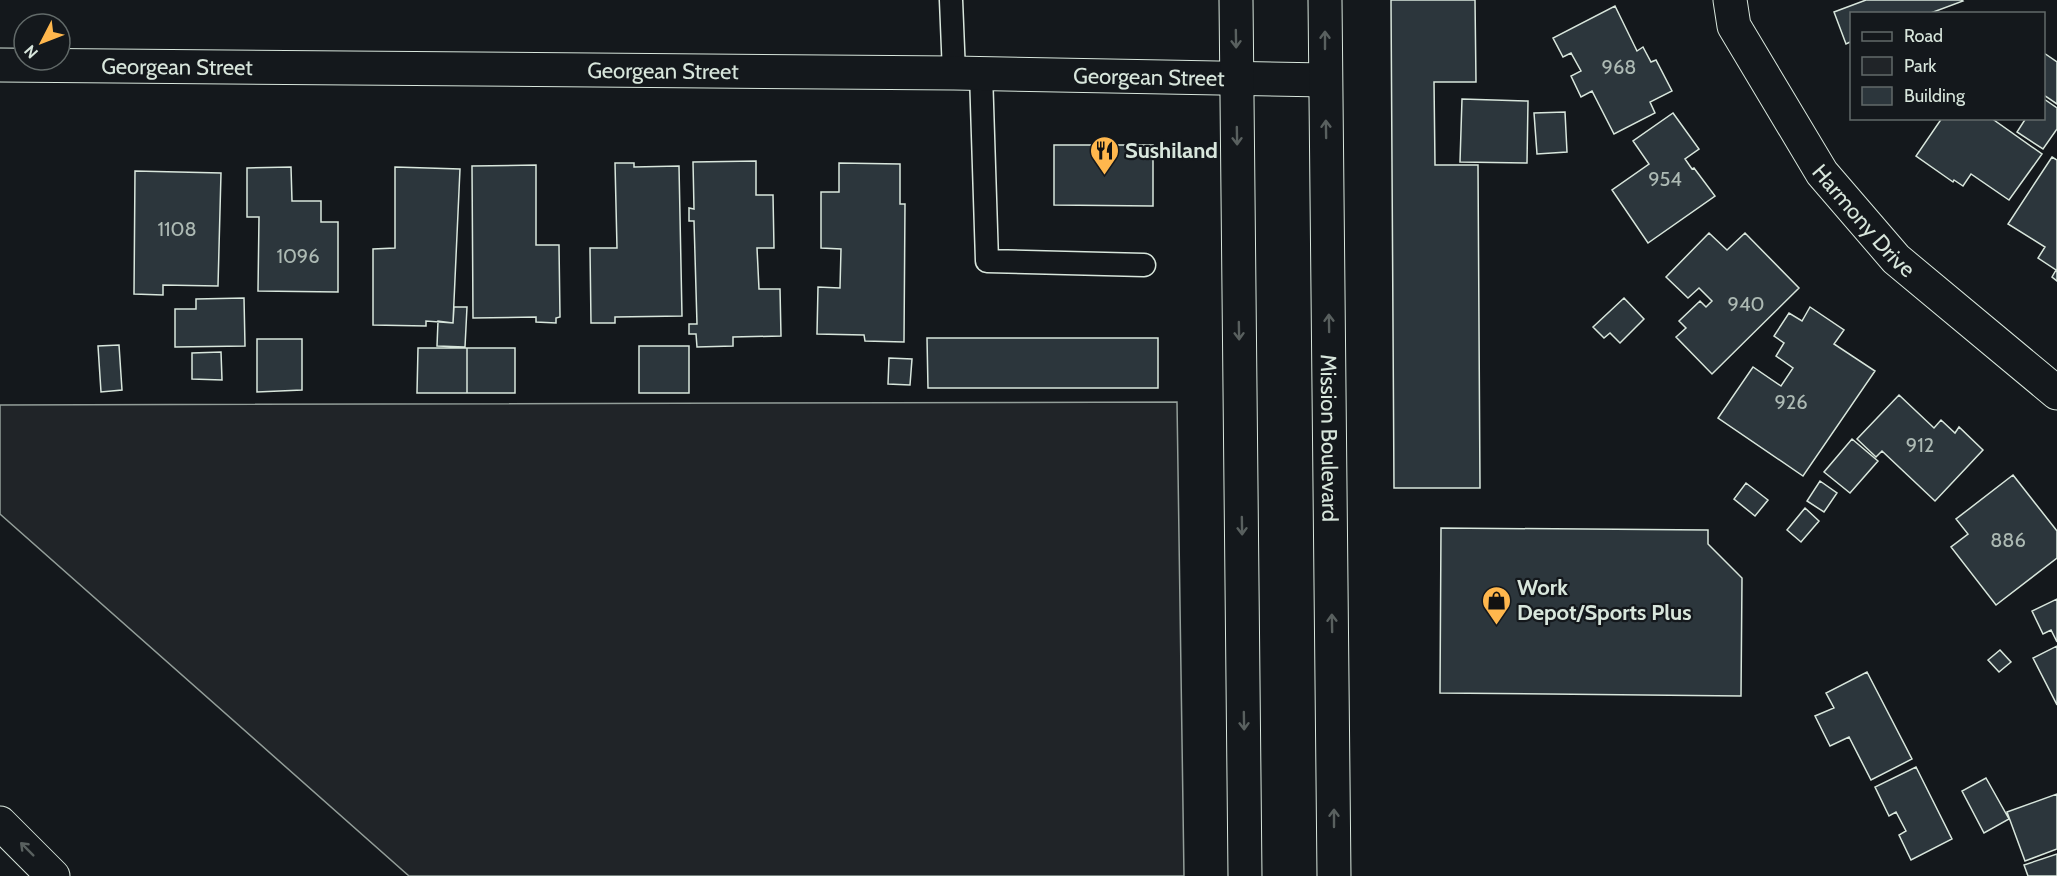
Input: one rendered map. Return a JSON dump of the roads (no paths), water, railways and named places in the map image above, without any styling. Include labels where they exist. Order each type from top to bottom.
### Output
[{"type":"main road","points":[[1236,0],[1245,876]]},
{"type":"main road","name":"Mission Boulevard","points":[[1325,0],[1334,876]]},
{"type":"main road","name":"Harmony Drive","points":[[1730,0],[1734,26],[1822,174],[1896,259],[2057,393]]},
{"type":"main road","name":"Georgean Street","points":[[0,65],[968,73],[1325,80]]},
{"type":"main road","points":[[0,823],[54,876]]},
{"type":"lane","points":[[951,0],[968,73],[987,261],[1144,265]]},
{"type":"place","name":"Sushiland","points":[[1104,176]]},
{"type":"place","name":"Work Depot/Sports Plus","points":[[1496,626]]}]
